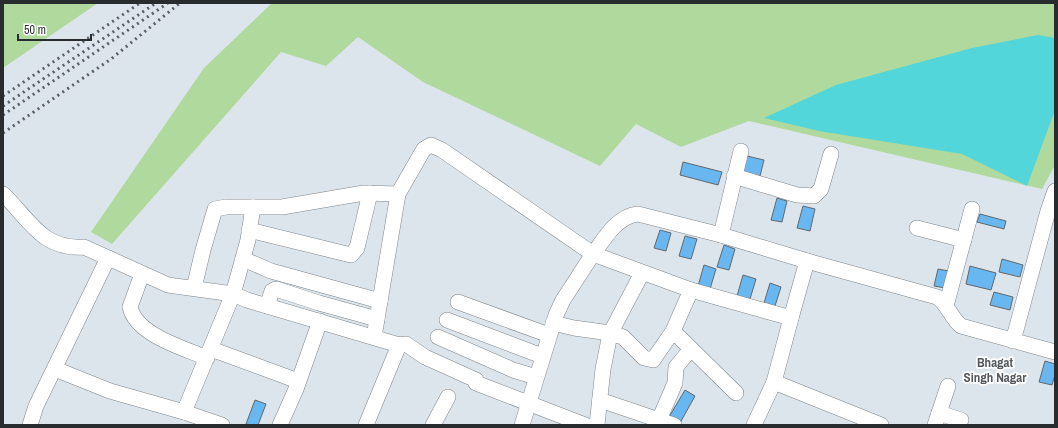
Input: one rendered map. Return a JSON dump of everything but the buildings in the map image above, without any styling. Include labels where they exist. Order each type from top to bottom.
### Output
[{"type":"street","points":[[374,337],[398,194],[424,149],[431,145],[435,146],[593,254],[691,290],[791,318]]},
{"type":"street","points":[[721,235],[741,151]]},
{"type":"street","points":[[734,176],[797,195],[814,196],[821,189],[831,154]]},
{"type":"street","points":[[1013,340],[1048,211],[1055,191]]},
{"type":"street","points":[[194,288],[203,250],[216,209],[282,207],[370,193],[398,194]]},
{"type":"street","points":[[249,230],[351,255],[356,248],[370,193]]},
{"type":"street","points":[[3,194],[31,226],[44,237],[66,247],[84,247],[168,285],[233,294],[266,306],[399,345],[406,344],[425,357],[476,380],[476,383],[585,425]]},
{"type":"street","points":[[184,412],[233,294],[243,259],[253,207]]},
{"type":"street","points":[[946,306],[972,209]]},
{"type":"street","points":[[522,425],[542,356],[563,300],[593,254],[616,225],[628,215],[645,214],[937,297],[942,300],[953,320],[961,326],[1055,352]]},
{"type":"street","points":[[917,228],[964,240]]},
{"type":"street","points":[[30,425],[36,406],[108,258]]},
{"type":"street","points":[[243,259],[271,271],[380,301]]},
{"type":"street","points":[[760,423],[774,382],[807,261]]},
{"type":"street","points":[[597,425],[603,369],[610,333],[642,273]]},
{"type":"street","points":[[142,274],[130,307],[138,322],[161,339],[298,381]]},
{"type":"street","points":[[266,306],[272,291],[276,288],[319,303],[377,319]]},
{"type":"street","points":[[458,302],[551,329],[574,328],[610,333],[628,341],[644,358],[650,360],[658,354],[673,331],[691,290]]},
{"type":"street","points":[[447,320],[542,356]]},
{"type":"street","points":[[280,425],[320,321]]},
{"type":"street","points":[[673,331],[736,393]]},
{"type":"street","points":[[438,338],[513,370],[536,377]]},
{"type":"street","points":[[366,425],[399,345]]},
{"type":"street","points":[[659,420],[675,384],[676,367],[691,349]]},
{"type":"street","points":[[54,369],[110,391],[184,412],[222,425]]},
{"type":"street","points":[[774,382],[857,420],[881,425]]},
{"type":"street","points":[[948,386],[937,419],[961,420]]},
{"type":"street","points":[[433,425],[448,397]]},
{"type":"street","points":[[600,400],[674,425]]},
{"type":"green space","points":[[3,3],[98,3],[3,68]]},
{"type":"green space","points":[[272,3],[1055,3],[1055,165],[1042,189],[749,121],[681,147],[636,124],[600,166],[423,82],[358,37],[326,66],[281,52],[112,244],[91,232],[204,68]]},
{"type":"water","points":[[1038,35],[1055,38],[1055,110],[1027,186],[962,154],[819,131],[764,118],[836,85],[972,48]]},
{"type":"railway","points":[[3,96],[140,3]]},
{"type":"railway","points":[[3,106],[156,3]]},
{"type":"railway","points":[[3,115],[168,3]]},
{"type":"railway","points":[[3,133],[111,59],[180,3]]},
{"type":"district","name":"Bhagat Singh Nagar","points":[[995,370]]}]
